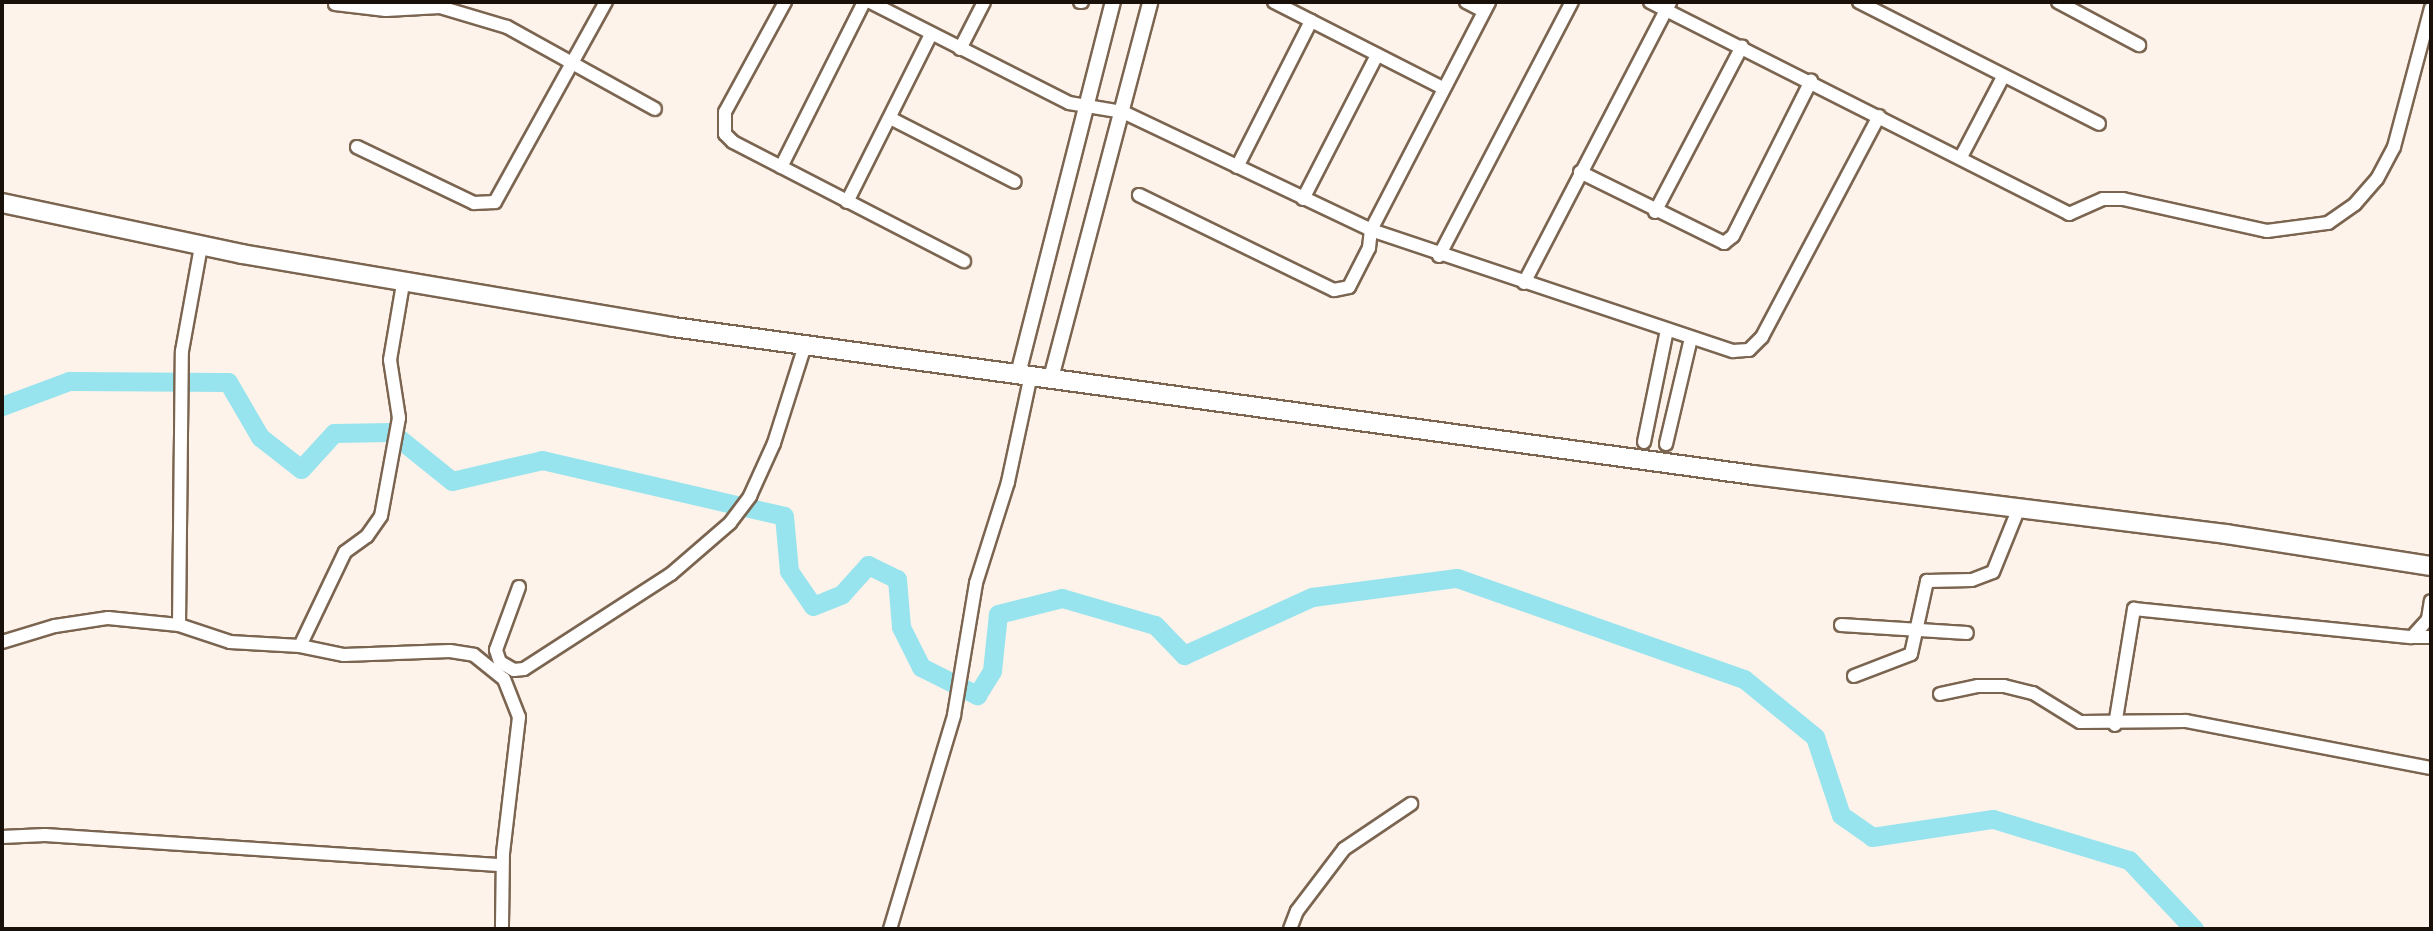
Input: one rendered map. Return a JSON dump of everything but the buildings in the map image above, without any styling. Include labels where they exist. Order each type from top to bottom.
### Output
[{"type":"main road","points":[[2,203],[201,246],[403,284],[805,345],[2018,510],[2227,534],[2431,566]]},
{"type":"street","points":[[357,147],[474,203],[495,202],[606,2]]},
{"type":"street","points":[[785,2],[723,123],[733,142],[964,261]]},
{"type":"street","points":[[781,167],[864,2]]},
{"type":"street","points":[[870,2],[1069,103],[1087,103],[1123,112],[1371,230],[1439,257],[1734,351],[1749,350],[1762,337],[1879,116]]},
{"type":"street","points":[[960,49],[985,2]]},
{"type":"street","points":[[890,929],[954,715],[976,583],[1008,482],[1024,374],[1113,2]]},
{"type":"street","points":[[1051,378],[1150,2]]},
{"type":"street","points":[[1274,2],[1443,88]]},
{"type":"street","points":[[1139,195],[1334,290],[1349,287],[1368,248],[1371,230],[1487,7],[1466,2]]},
{"type":"street","points":[[1439,257],[1572,2]]},
{"type":"street","points":[[1650,2],[1668,6],[2069,214],[2103,199],[2123,199],[2267,231],[2299,230],[2328,223],[2355,204],[2377,179],[2394,147],[2431,8]]},
{"type":"street","points":[[1859,2],[2099,124]]},
{"type":"street","points":[[2058,2],[2139,44]]},
{"type":"street","points":[[335,4],[456,11],[507,27],[563,55],[572,66],[655,109]]},
{"type":"street","points":[[1524,283],[1668,6]]},
{"type":"street","points":[[1237,166],[1311,21]]},
{"type":"street","points":[[847,202],[932,34]]},
{"type":"street","points":[[1656,212],[1742,46]]},
{"type":"street","points":[[1303,199],[1377,55]]},
{"type":"street","points":[[1961,157],[2003,77]]},
{"type":"street","points":[[1580,172],[1718,243],[1729,241],[1811,81]]},
{"type":"street","points":[[890,118],[1015,182]]},
{"type":"street","points":[[179,625],[182,351],[201,246]]},
{"type":"street","points":[[300,646],[345,552],[367,536],[381,516],[399,418],[390,360],[403,284]]},
{"type":"street","points":[[1644,442],[1667,330]]},
{"type":"street","points":[[1666,444],[1691,338]]},
{"type":"street","points":[[519,587],[496,650],[500,662],[514,670],[524,669],[671,574],[730,523],[750,496],[774,443],[805,345]]},
{"type":"street","points":[[1854,676],[1906,658],[1916,632],[1927,581],[1972,580],[1993,572],[2018,510]]},
{"type":"street","points":[[2412,637],[2428,619],[2431,601]]},
{"type":"street","points":[[2115,724],[2134,609],[2431,637]]},
{"type":"street","points":[[2,642],[90,619],[179,625],[230,642],[300,646],[375,657],[450,651],[474,655],[494,667],[516,701],[519,717],[502,865],[502,929]]},
{"type":"street","points":[[1841,625],[1916,632],[1967,633]]},
{"type":"street","points":[[1940,694],[1978,685],[2004,686],[2033,693],[2080,722],[2115,724],[2186,721],[2431,768]]},
{"type":"street","points":[[1290,929],[1297,911],[1344,849],[1411,804]]},
{"type":"street","points":[[2,837],[45,835],[502,865]]},
{"type":"waterway","points":[[2,406],[69,381],[228,382],[260,437],[301,469],[334,433],[391,432],[452,481],[542,460],[784,516],[789,571],[813,606],[842,594],[868,565],[897,579],[901,627],[921,667],[977,695],[992,671],[998,614],[1062,598],[1155,625],[1184,655],[1312,597],[1457,578],[1744,679],[1815,737],[1841,815],[1872,837],[1993,819],[2129,860],[2194,929]]}]
